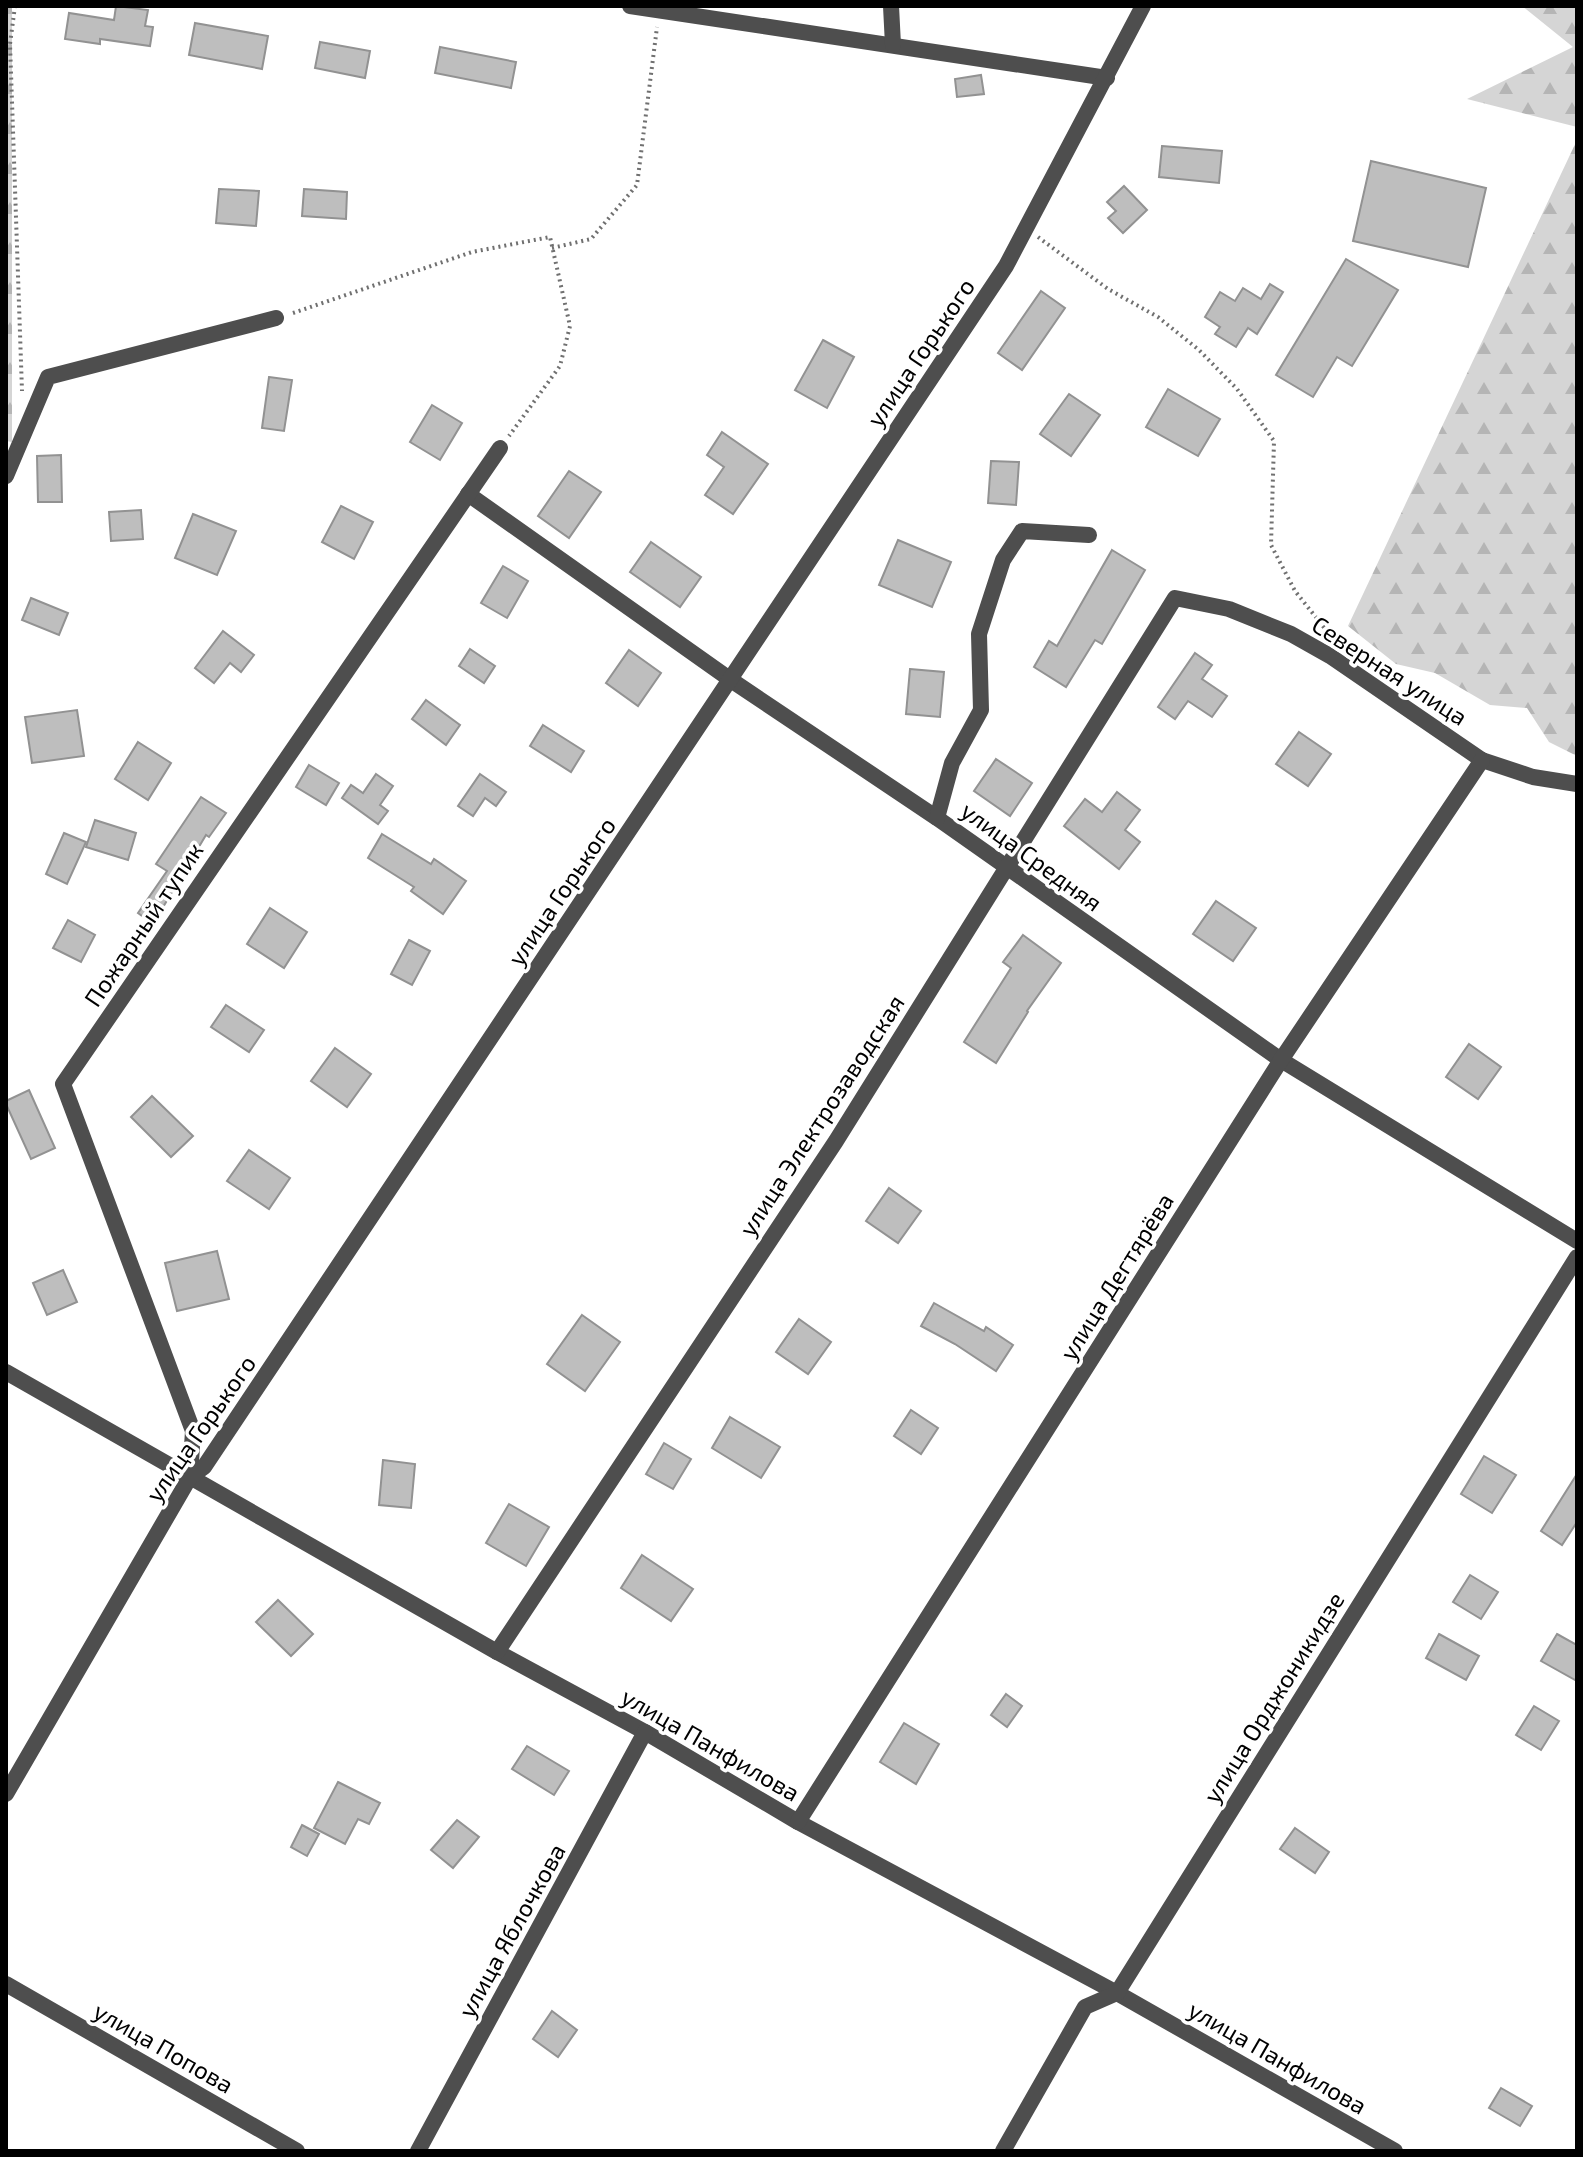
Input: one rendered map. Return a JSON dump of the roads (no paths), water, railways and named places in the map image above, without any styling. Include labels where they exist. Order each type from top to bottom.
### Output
[{"type":"street","points":[[630,6],[1107,78]]},
{"type":"street","points":[[891,6],[893,45]]},
{"type":"street","name":"улица Горького","points":[[6,1794],[190,1477],[204,1467],[1006,266],[1143,6]]},
{"type":"street","points":[[6,476],[48,377],[276,318]]},
{"type":"street","name":"Пожарный тупик","points":[[190,1477],[193,1431],[63,1084],[500,448]]},
{"type":"street","name":"улица Средняя","points":[[468,494],[1281,1060],[1577,1241]]},
{"type":"street","points":[[937,818],[952,763],[981,710],[979,634],[1003,560],[1022,531],[1089,535]]},
{"type":"street","name":"Северная улица","points":[[1175,598],[1229,609],[1291,634],[1330,656],[1482,760],[1533,777],[1577,784]]},
{"type":"street","name":"улица Электрозаводская","points":[[497,1652],[836,1141],[1175,598]]},
{"type":"street","name":"улица Дегтярёва","points":[[798,1822],[1281,1060],[1482,760]]},
{"type":"street","name":"улица Орджоникидзе","points":[[1003,2151],[1085,2007],[1117,1993],[1577,1257]]},
{"type":"street","name":"улица Панфилова","points":[[6,1372],[497,1652],[645,1732],[798,1822],[1117,1993],[1395,2151]]},
{"type":"street","name":"улица Яблочкова","points":[[418,2151],[645,1732]]},
{"type":"street","name":"улица Попова","points":[[6,1984],[297,2151]]}]
